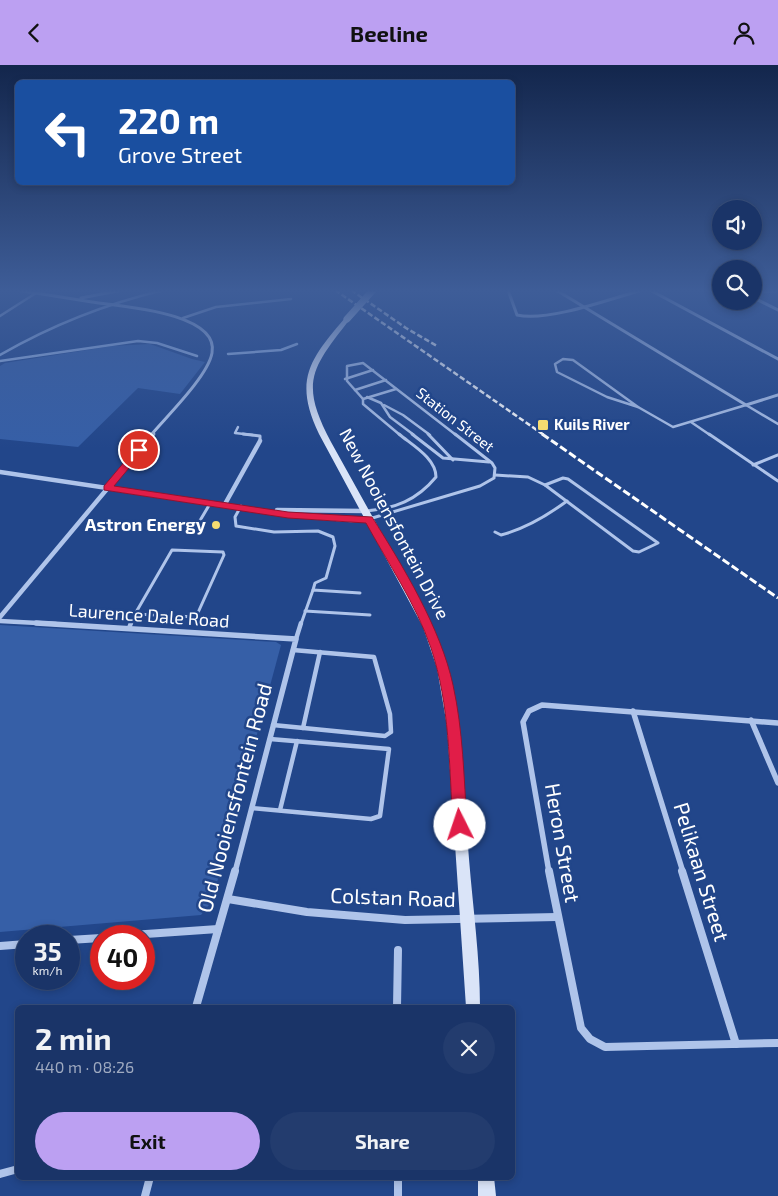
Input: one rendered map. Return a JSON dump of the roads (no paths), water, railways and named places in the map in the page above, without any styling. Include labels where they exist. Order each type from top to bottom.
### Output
[{"type":"street","points":[[0,619],[205,371],[213,350],[211,343]]},
{"type":"street","name":"New Nooiensfontein Drive","points":[[328,343],[320,352],[311,374],[309,393],[312,409],[327,441],[422,615],[436,646],[447,684],[453,726],[473,1005]]},
{"type":"street","points":[[643,343],[746,405],[778,395]]},
{"type":"street","points":[[748,343],[778,359]]},
{"type":"street","points":[[225,504],[260,441]]},
{"type":"street","points":[[0,472],[316,517],[367,515]]},
{"type":"street","points":[[267,510],[367,515]]},
{"type":"street","name":"Laurence Dale Road","points":[[0,619],[296,639]]},
{"type":"street","name":"Old Nooiensfontein Road","points":[[197,1005],[228,899],[296,639]]},
{"type":"street","name":"Heron Street","points":[[778,723],[542,705],[529,711],[524,716],[523,722],[557,917],[577,1017],[581,1028],[590,1039],[605,1047],[778,1043]]},
{"type":"street","name":"Pelikaan Street","points":[[634,711],[736,1044]]},
{"type":"street","points":[[751,720],[778,783]]},
{"type":"street","name":"Colstan Road","points":[[228,899],[347,916],[405,920],[557,917]]},
{"type":"street","points":[[155,933],[218,929]]},
{"type":"street","points":[[0,946],[15,945]]},
{"type":"street","points":[[397,1005],[398,950]]},
{"type":"street","points":[[0,1174],[15,1170]]},
{"type":"street","points":[[145,1196],[149,1180]]},
{"type":"street","points":[[398,1180],[398,1196]]},
{"type":"street","points":[[486,1180],[487,1196]]},
{"type":"lane","points":[[638,407],[625,404],[565,376],[555,369],[555,364],[563,359],[573,360],[638,407],[670,426],[678,427],[746,405],[778,424]]},
{"type":"lane","points":[[396,389],[364,363],[346,367],[345,379],[354,390],[365,398],[400,413],[443,447],[454,460]]},
{"type":"lane","points":[[345,379],[373,370]]},
{"type":"lane","points":[[354,390],[386,380]]},
{"type":"lane","name":"Station Street","points":[[365,398],[396,389],[490,462],[495,468],[495,475],[489,482],[474,489],[367,515]]},
{"type":"lane","points":[[365,398],[363,404],[430,460],[435,467],[436,473],[431,483],[408,503],[367,515]]},
{"type":"lane","points":[[382,404],[390,417],[443,458],[490,462]]},
{"type":"lane","points":[[691,422],[778,481]]},
{"type":"lane","points":[[238,427],[234,433],[260,436],[260,441]]},
{"type":"lane","points":[[753,465],[778,455]]},
{"type":"lane","points":[[495,475],[529,477],[546,485],[633,551],[639,552],[658,543],[568,479],[563,478],[546,485]]},
{"type":"lane","points":[[495,532],[501,535],[509,533],[552,512],[567,501]]},
{"type":"lane","points":[[195,529],[211,502]]},
{"type":"lane","name":"Old Nooiensfontein Road","points":[[241,507],[235,517],[236,526],[274,532],[318,531],[333,537],[335,545],[326,577],[316,583],[296,639]]},
{"type":"lane","points":[[129,629],[135,615],[143,597],[172,550],[175,548],[223,552],[224,555],[196,617],[135,615]]},
{"type":"lane","points":[[313,590],[360,593]]},
{"type":"lane","points":[[305,611],[370,615]]},
{"type":"lane","points":[[273,725],[385,736],[389,735],[392,729],[376,659],[370,656],[293,650]]},
{"type":"lane","points":[[303,728],[320,652]]},
{"type":"lane","points":[[252,808],[371,819],[380,816],[388,749],[270,739]]},
{"type":"lane","points":[[280,810],[297,741]]},
{"type":"waterway","name":"Kuils River","points":[[0,355],[22,343]]},
{"type":"waterway","points":[[0,361],[126,343]]},
{"type":"waterway","points":[[155,343],[197,356]]},
{"type":"waterway","points":[[228,354],[281,350],[297,344]]},
{"type":"railway","points":[[411,343],[544,435]]},
{"type":"railway","points":[[431,343],[437,346]]},
{"type":"railway","points":[[542,434],[778,598]]},
{"type":"place","name":"Kuils River","points":[[543,425]]},
{"type":"place","name":"Astron Energy","points":[[216,525]]}]
